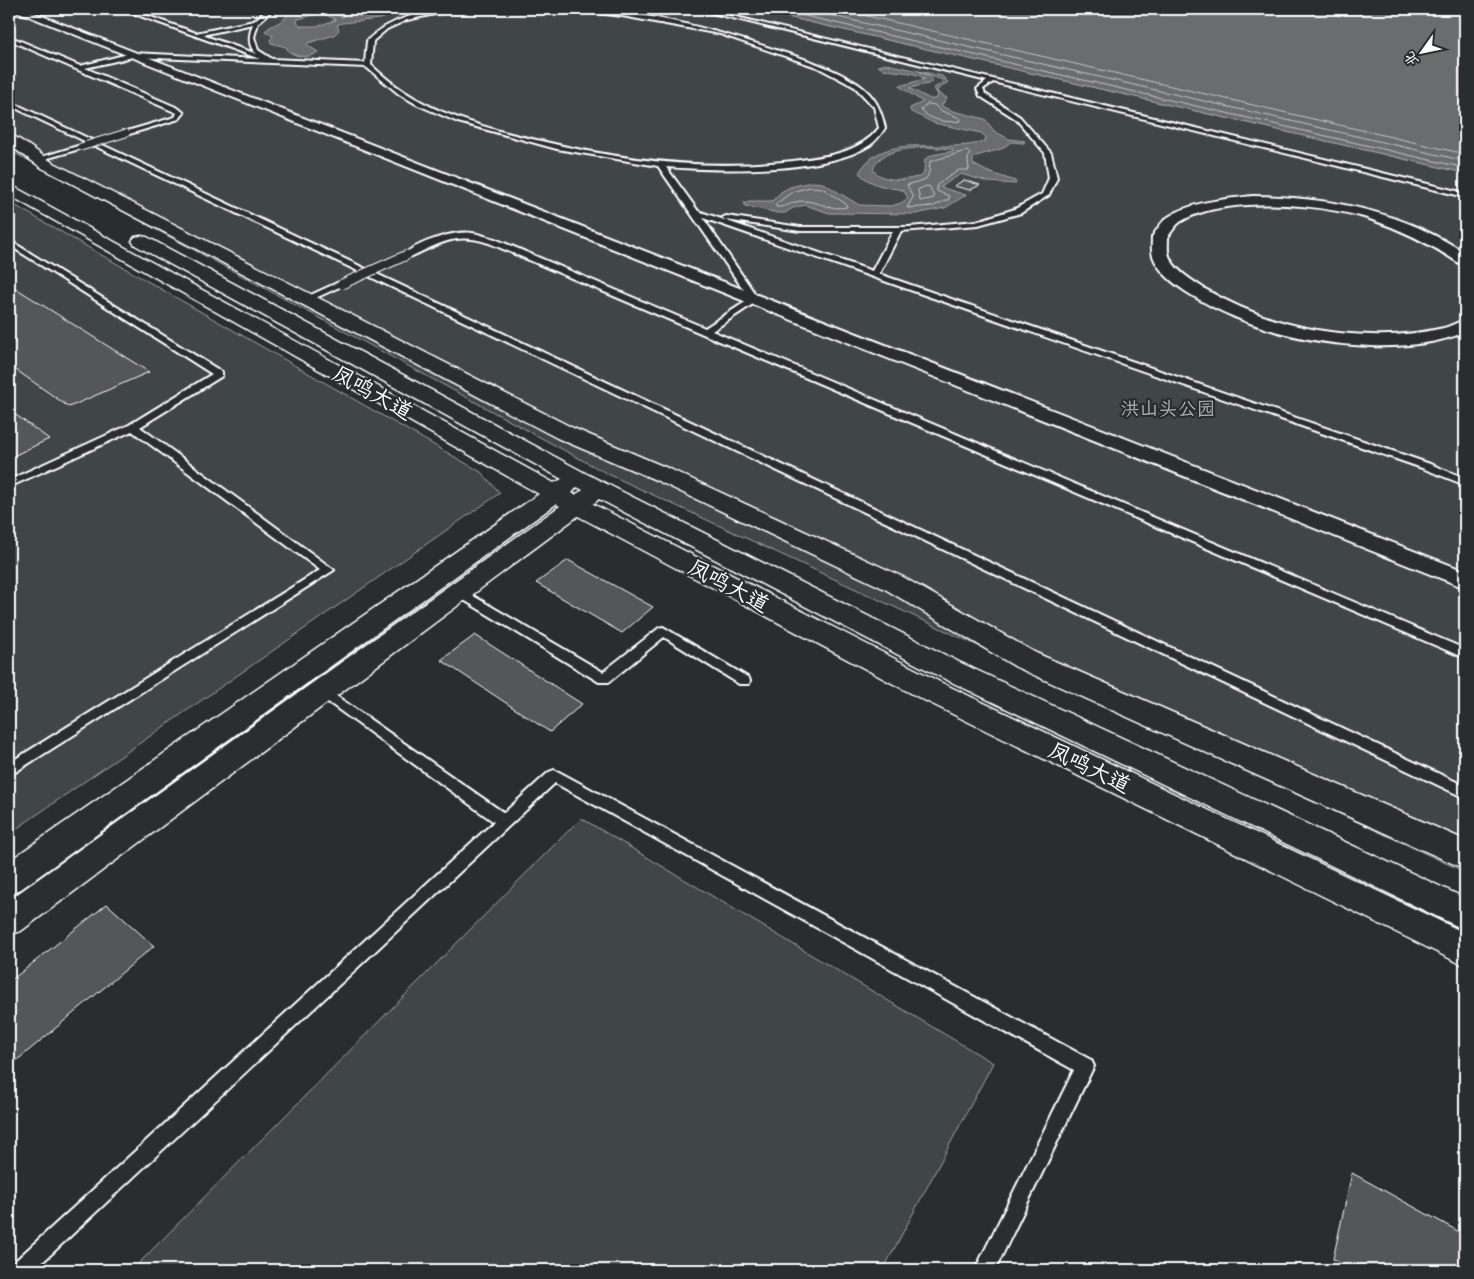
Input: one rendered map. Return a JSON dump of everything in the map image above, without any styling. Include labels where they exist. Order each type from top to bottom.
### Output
[{"type":"main road","points":[[9,138],[38,159],[565,433],[664,476],[894,583],[1026,660],[1465,854]]},
{"type":"main road","name":"凤鸣大道","points":[[9,169],[930,690],[1465,950]]},
{"type":"main road","name":"凤鸣大道","points":[[9,189],[576,491],[1465,915]]},
{"type":"main road","points":[[9,920],[458,591],[576,491]]},
{"type":"main road","points":[[9,879],[576,491]]},
{"type":"street","points":[[16,9],[1465,580]]},
{"type":"street","points":[[1465,260],[1437,241],[1393,222],[1342,208],[1290,201],[1242,201],[1202,207],[1173,220],[1160,236],[1161,256],[1178,278],[1209,300],[1254,319],[1302,332],[1354,340],[1413,340],[1458,330],[1465,325]]},
{"type":"lane","points":[[124,9],[271,61]]},
{"type":"lane","points":[[196,34],[256,22],[271,9]]},
{"type":"lane","points":[[368,65],[370,41],[385,28],[406,19],[456,9]]},
{"type":"lane","points":[[79,68],[134,55],[368,65],[380,78],[402,94],[440,113],[468,124],[554,147],[661,165],[728,168],[776,166],[837,157],[868,144],[882,128],[877,107],[857,86],[819,66],[721,33],[622,14],[569,9]]},
{"type":"lane","points":[[698,9],[1465,195]]},
{"type":"lane","points":[[256,22],[251,37],[256,51],[271,61]]},
{"type":"lane","points":[[9,38],[176,109],[181,113],[177,118],[38,159]]},
{"type":"lane","points":[[696,213],[800,228],[898,229],[978,223],[1018,211],[1046,195],[1053,178],[1047,151],[1018,118],[982,95],[980,89],[992,80]]},
{"type":"lane","points":[[9,103],[1465,792]]},
{"type":"lane","points":[[661,165],[755,300],[705,332]]},
{"type":"lane","points":[[696,213],[1426,466],[1465,482]]},
{"type":"lane","points":[[874,275],[898,229]]},
{"type":"lane","points":[[306,299],[440,241],[471,235],[492,242],[1465,654]]},
{"type":"lane","points":[[9,242],[219,374],[133,426],[9,484]]},
{"type":"lane","points":[[9,770],[328,570],[133,426]]},
{"type":"lane","points":[[458,591],[604,679],[663,631],[744,681]]},
{"type":"lane","points":[[322,691],[505,822]]},
{"type":"lane","points":[[20,1270],[554,776],[1084,1066],[985,1270]]},
{"type":"green space","name":"洪山头公园","points":[[9,9],[753,9],[1465,173],[1465,872],[608,474],[9,150]]},
{"type":"green space","points":[[9,202],[481,472],[500,493],[9,834]]},
{"type":"green space","points":[[581,818],[993,1063],[883,1270],[132,1270]]},
{"type":"water","points":[[314,9],[353,9],[349,11],[351,14],[368,17],[410,9],[380,19],[337,25],[339,30],[334,35],[308,43],[307,45],[318,52],[307,56],[296,55],[289,52],[286,47],[271,43],[270,40],[273,36],[265,31],[281,21],[288,13]],"holes":[[[325,14],[336,20],[317,26],[300,26],[297,22],[298,19]]]},
{"type":"water","points":[[753,9],[1465,9],[1465,173]]},
{"type":"water","points":[[886,64],[942,76],[948,82],[937,90],[938,93],[947,98],[941,106],[985,119],[994,131],[1009,139],[1025,141],[1024,143],[1011,142],[1001,149],[976,156],[973,159],[973,164],[988,172],[1015,181],[1016,184],[988,182],[961,174],[940,187],[966,195],[945,208],[915,214],[829,213],[805,205],[793,208],[785,213],[778,213],[745,206],[744,203],[749,201],[772,201],[781,192],[790,187],[811,182],[823,183],[859,205],[891,206],[901,203],[908,198],[903,190],[874,183],[859,173],[870,159],[884,151],[900,147],[969,145],[985,141],[986,137],[981,133],[934,123],[911,112],[910,108],[923,102],[899,86],[925,79],[914,74],[888,70],[878,66]],"holes":[[[920,72],[943,80],[941,84],[934,88],[938,95],[936,99],[930,99],[909,88],[928,84],[932,81],[931,77]],[[926,147],[951,149],[954,151],[932,155],[925,159],[922,176],[889,179],[873,170],[876,163],[888,154],[895,151]]]},
{"type":"building","points":[[964,180],[980,185],[970,190],[954,186]]},
{"type":"building","points":[[9,284],[149,372],[69,407],[9,365]]},
{"type":"building","points":[[9,410],[49,439],[9,458]]},
{"type":"building","points":[[568,560],[653,607],[622,633],[536,583]]},
{"type":"building","points":[[475,635],[582,704],[550,732],[441,660]]},
{"type":"building","points":[[107,904],[154,946],[9,1067],[9,982]]},
{"type":"building","points":[[1352,1173],[1465,1235],[1465,1270],[1352,1270],[1333,1259]]}]
